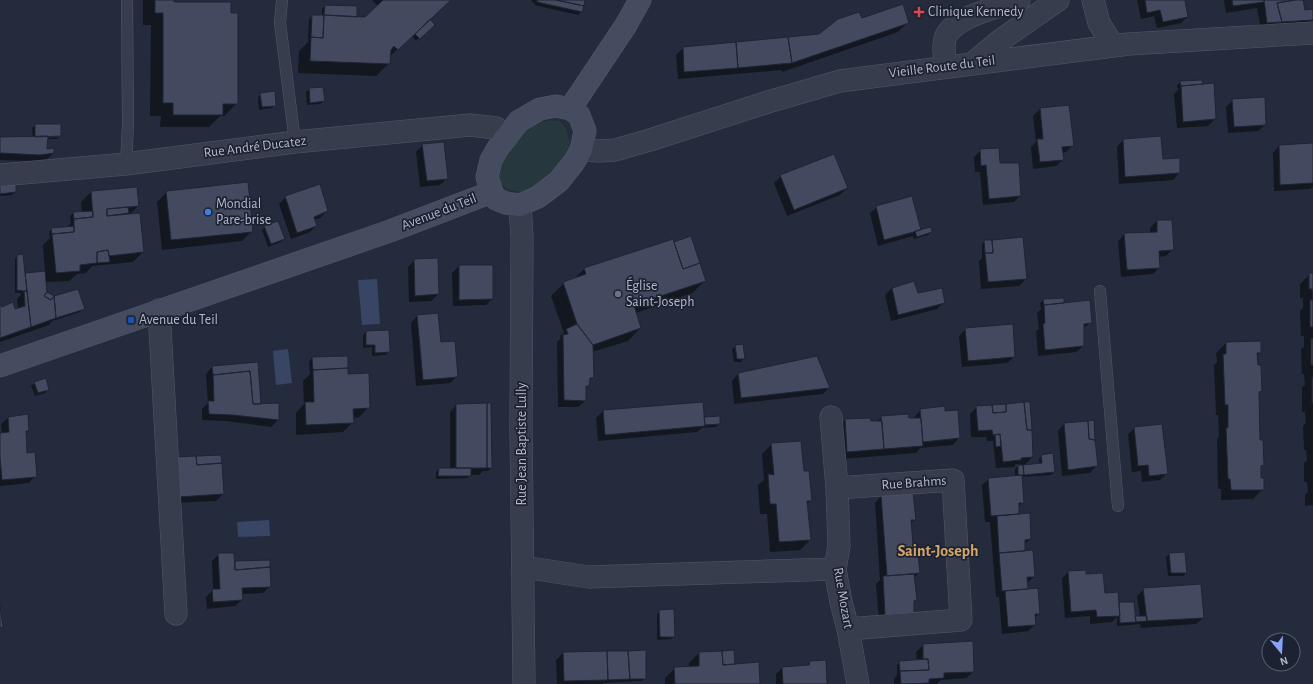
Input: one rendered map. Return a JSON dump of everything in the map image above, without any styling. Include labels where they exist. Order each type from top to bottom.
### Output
[{"type":"main road","points":[[570,108],[626,25],[640,0]]},
{"type":"main road","points":[[556,106],[570,108],[579,115],[585,130],[581,150],[574,162],[559,181],[538,197],[520,205],[506,203],[496,199],[487,177],[491,160],[498,148],[519,121],[540,109],[556,106]]},
{"type":"main road","name":"Avenue du Teil","points":[[0,366],[390,230],[492,192]]},
{"type":"street","points":[[946,67],[944,49],[946,37],[953,28],[963,20],[1019,0]]},
{"type":"street","points":[[973,63],[1001,40],[1058,0]]},
{"type":"street","points":[[1093,0],[1099,23],[1112,46]]},
{"type":"street","name":"Vieille Route du Teil","points":[[581,150],[615,150],[840,81],[1137,43],[1313,33]]},
{"type":"street","name":"Rue André Ducatez","points":[[0,175],[126,164],[295,142],[470,125],[496,128],[508,137]]},
{"type":"street","name":"Rue Jean Baptiste Lully","points":[[520,205],[522,237],[521,427],[524,684]]},
{"type":"street","points":[[159,310],[176,614]]},
{"type":"street","name":"Rue Mozart","points":[[831,417],[838,488],[840,546],[835,569],[858,684]]},
{"type":"street","name":"Rue Brahms","points":[[838,488],[953,480],[961,620],[848,629]]},
{"type":"street","points":[[523,567],[589,577],[835,569]]},
{"type":"lane","points":[[126,164],[128,124],[127,0]]},
{"type":"lane","points":[[282,0],[280,23],[295,142]]},
{"type":"lane","points":[[1100,291],[1118,506]]},
{"type":"shaded area","points":[[552,120],[559,121],[564,125],[570,146],[556,167],[533,187],[520,192],[506,189],[499,181],[497,169],[503,155],[528,128],[542,122]]},
{"type":"water","points":[[377,279],[380,324],[362,325],[358,280]]},
{"type":"water","points":[[288,349],[292,383],[276,385],[273,351]]},
{"type":"water","points":[[269,520],[270,536],[238,537],[237,522]]},
{"type":"building","points":[[155,0],[174,0],[174,2],[231,2],[231,13],[238,13],[238,104],[223,104],[223,115],[173,115],[173,103],[163,103],[163,13],[155,13]]},
{"type":"building","points":[[383,0],[451,0],[398,50],[394,46],[391,50],[390,64],[310,61],[311,37],[323,38],[324,15],[365,17]]},
{"type":"building","points":[[537,0],[556,0],[584,6],[582,12],[537,2]]},
{"type":"building","points":[[556,0],[585,0],[584,6]]},
{"type":"building","points":[[1145,0],[1185,0],[1188,17],[1163,22],[1160,10],[1147,13]]},
{"type":"building","points":[[1232,0],[1264,0],[1264,2],[1233,6]]},
{"type":"building","points":[[1264,0],[1295,0],[1277,3],[1282,22],[1267,23]]},
{"type":"building","points":[[1303,0],[1305,10],[1313,9],[1313,20],[1282,22],[1277,3]]},
{"type":"building","points":[[903,4],[909,23],[792,63],[788,37],[819,34],[838,19],[859,12],[862,18]]},
{"type":"building","points":[[325,5],[357,6],[357,17],[324,15]]},
{"type":"building","points":[[312,15],[324,15],[323,38],[311,37]]},
{"type":"building","points":[[430,19],[435,25],[420,39],[415,34]]},
{"type":"building","points":[[788,37],[792,63],[738,68],[736,42]]},
{"type":"building","points":[[736,42],[738,68],[684,72],[683,47]]},
{"type":"building","points":[[1202,80],[1203,84],[1181,86],[1180,81]]},
{"type":"building","points":[[1214,83],[1216,119],[1183,122],[1181,86]]},
{"type":"building","points":[[323,87],[325,101],[310,103],[309,88]]},
{"type":"building","points":[[275,91],[276,106],[262,107],[260,93]]},
{"type":"building","points":[[1265,97],[1266,125],[1234,127],[1232,99]]},
{"type":"building","points":[[1069,105],[1074,146],[1062,147],[1064,160],[1040,162],[1037,139],[1043,139],[1040,108]]},
{"type":"building","points":[[35,124],[61,124],[61,136],[35,137]]},
{"type":"building","points":[[48,136],[47,149],[54,148],[54,153],[40,155],[0,153],[0,137]]},
{"type":"building","points":[[1161,136],[1163,159],[1180,158],[1180,173],[1125,177],[1123,139]]},
{"type":"building","points":[[444,142],[448,179],[427,181],[422,144]]},
{"type":"building","points":[[1313,143],[1313,183],[1280,185],[1279,145]]},
{"type":"building","points":[[999,148],[1000,163],[1019,163],[1021,196],[989,199],[986,165],[981,166],[980,149]]},
{"type":"building","points":[[834,154],[848,188],[794,210],[780,175]]},
{"type":"building","points":[[248,182],[253,232],[171,240],[166,191]]},
{"type":"building","points":[[16,184],[16,192],[0,194],[0,185]]},
{"type":"building","points":[[320,184],[328,211],[314,217],[317,226],[297,233],[285,196]]},
{"type":"building","points":[[137,187],[139,206],[107,209],[107,216],[140,213],[144,252],[109,256],[108,250],[97,252],[97,263],[80,265],[80,271],[56,273],[52,234],[74,232],[74,219],[93,217],[91,191]]},
{"type":"building","points":[[912,196],[921,230],[884,240],[876,206]]},
{"type":"building","points":[[128,207],[129,213],[107,216],[107,209]]},
{"type":"building","points":[[93,211],[93,217],[74,219],[73,212]]},
{"type":"building","points":[[1157,220],[1172,220],[1174,250],[1159,251],[1160,268],[1127,270],[1124,233],[1157,232]]},
{"type":"building","points":[[278,221],[285,239],[271,244],[264,226]]},
{"type":"building","points":[[74,226],[74,232],[52,234],[51,228]]},
{"type":"building","points":[[931,227],[932,232],[917,237],[915,231]]},
{"type":"building","points":[[691,236],[700,263],[683,269],[674,242]]},
{"type":"building","points":[[1023,237],[1027,279],[988,282],[985,253],[993,253],[992,240]]},
{"type":"building","name":"Église Saint-Joseph","points":[[673,239],[683,269],[700,263],[706,281],[634,305],[641,328],[593,345],[577,324],[563,282],[586,274],[584,268]]},
{"type":"building","points":[[984,240],[992,240],[993,253],[985,253]]},
{"type":"building","points":[[108,250],[110,262],[97,263],[97,252]]},
{"type":"building","points":[[23,254],[27,291],[17,290],[17,255]]},
{"type":"building","points":[[438,258],[439,294],[415,296],[414,259]]},
{"type":"building","points":[[459,265],[493,265],[493,299],[459,300]]},
{"type":"building","points":[[45,271],[47,292],[44,296],[51,300],[54,296],[56,318],[31,327],[25,273]]},
{"type":"building","points":[[1309,273],[1313,273],[1313,300],[1312,289],[1309,289]]},
{"type":"building","points":[[914,281],[918,293],[942,288],[945,303],[898,315],[892,288]]},
{"type":"building","points":[[78,289],[85,309],[56,318],[54,296]]},
{"type":"building","points":[[24,291],[27,291],[31,327],[0,338],[0,303],[2,307],[13,302],[15,309],[25,306]]},
{"type":"building","points":[[47,292],[54,296],[51,300],[44,296]]},
{"type":"building","points":[[1064,298],[1064,303],[1044,305],[1043,299]]},
{"type":"building","points":[[1090,300],[1092,323],[1084,324],[1084,346],[1045,350],[1043,324],[1045,323],[1044,305]]},
{"type":"building","points":[[1310,300],[1313,300],[1313,327],[1310,327]]},
{"type":"building","points":[[438,313],[441,342],[455,341],[458,377],[423,380],[417,315]]},
{"type":"building","points":[[577,324],[593,345],[594,378],[590,378],[589,386],[586,386],[586,401],[564,400],[563,335],[568,334],[566,329]]},
{"type":"building","points":[[1013,324],[1015,357],[968,361],[965,328]]},
{"type":"building","points":[[389,330],[390,352],[375,353],[375,345],[366,345],[366,331]]},
{"type":"building","points":[[1313,338],[1313,365],[1311,365],[1311,339]]},
{"type":"building","points":[[1261,341],[1261,353],[1257,353],[1258,365],[1261,365],[1262,391],[1259,392],[1260,440],[1263,440],[1264,465],[1261,466],[1261,478],[1264,478],[1264,490],[1231,490],[1230,479],[1228,479],[1226,428],[1228,428],[1228,405],[1225,405],[1223,354],[1226,354],[1226,342]]},
{"type":"building","points":[[743,344],[745,359],[737,359],[735,345]]},
{"type":"building","points":[[348,356],[348,368],[313,370],[312,357]]},
{"type":"building","points":[[817,356],[830,388],[741,398],[738,373]]},
{"type":"building","points":[[258,362],[261,404],[253,404],[250,371],[213,375],[212,366]]},
{"type":"building","points":[[348,368],[348,374],[369,373],[370,408],[353,409],[354,423],[306,425],[305,402],[314,402],[313,370]]},
{"type":"building","points":[[250,371],[253,404],[279,403],[279,420],[209,414],[208,401],[214,401],[213,375]]},
{"type":"building","points":[[1313,377],[1313,403],[1312,403]]},
{"type":"building","points":[[46,378],[49,390],[38,393],[34,382]]},
{"type":"building","points":[[703,402],[705,426],[605,435],[603,410]]},
{"type":"building","points":[[1024,402],[1027,430],[1032,430],[1033,457],[1003,462],[1000,434],[993,435],[992,430],[978,431],[976,406],[992,405],[993,413],[1006,412],[1006,404]]},
{"type":"building","points":[[1024,402],[1030,402],[1032,430],[1027,430]]},
{"type":"building","points":[[487,403],[491,403],[492,468],[487,468]]},
{"type":"building","points":[[487,403],[487,468],[456,468],[456,404]]},
{"type":"building","points":[[1006,404],[1006,412],[993,413],[992,405]]},
{"type":"building","points":[[945,406],[945,411],[958,410],[960,438],[923,442],[920,409]]},
{"type":"building","points":[[28,414],[29,431],[26,431],[27,453],[35,452],[37,477],[2,480],[0,433],[9,432],[8,417]]},
{"type":"building","points":[[908,414],[909,418],[921,418],[923,446],[884,449],[881,416]]},
{"type":"building","points":[[720,416],[720,424],[705,425],[704,417]]},
{"type":"building","points":[[870,418],[871,421],[882,421],[884,449],[847,452],[845,419]]},
{"type":"building","points":[[1094,420],[1095,440],[1089,439],[1088,421]]},
{"type":"building","points":[[1088,421],[1089,439],[1095,440],[1098,466],[1068,470],[1064,423]]},
{"type":"building","points":[[1162,424],[1168,474],[1149,476],[1148,465],[1138,466],[1134,427]]},
{"type":"building","points":[[1000,434],[1001,446],[996,447],[995,435]]},
{"type":"building","points":[[801,441],[804,471],[809,471],[812,501],[807,501],[811,540],[779,542],[776,504],[770,504],[768,474],[774,475],[771,443]]},
{"type":"building","points":[[1053,453],[1055,472],[1024,475],[1023,465],[1042,463],[1041,455]]},
{"type":"building","points":[[221,455],[222,463],[197,465],[196,456]]},
{"type":"building","points":[[196,456],[197,465],[222,463],[224,494],[178,497],[176,457]]},
{"type":"building","points":[[1018,465],[1023,465],[1024,475],[1018,475]]},
{"type":"building","points":[[439,468],[471,468],[471,476],[438,476]]},
{"type":"building","points":[[1022,475],[1024,503],[1019,503],[1019,514],[991,516],[988,478]]},
{"type":"building","points":[[913,492],[916,520],[911,520],[913,544],[917,544],[920,573],[887,576],[881,495]]},
{"type":"building","points":[[1030,513],[1031,539],[1025,540],[1025,551],[999,553],[997,516]]},
{"type":"building","points":[[1033,550],[1035,577],[1027,577],[1028,589],[1002,591],[999,553]]},
{"type":"building","points":[[1185,552],[1187,573],[1171,573],[1169,553]]},
{"type":"building","points":[[218,553],[234,553],[235,570],[270,567],[271,587],[242,588],[243,600],[213,602],[212,589],[220,589]]},
{"type":"building","points":[[270,560],[270,567],[235,570],[235,561]]},
{"type":"building","points":[[1086,570],[1086,574],[1103,573],[1105,593],[1118,592],[1120,616],[1097,617],[1096,610],[1071,612],[1068,571]]},
{"type":"building","points":[[914,574],[917,600],[914,601],[914,613],[885,615],[883,576]]},
{"type":"building","points":[[1201,584],[1204,618],[1147,621],[1143,588]]},
{"type":"building","points":[[1038,588],[1040,614],[1035,614],[1036,625],[1008,627],[1005,591]]},
{"type":"building","points":[[1119,602],[1134,602],[1136,622],[1120,623]]},
{"type":"building","points":[[0,605],[3,627],[0,628]]},
{"type":"building","points":[[674,609],[675,637],[660,637],[659,610]]},
{"type":"building","points":[[1135,616],[1147,616],[1147,621],[1136,622]]},
{"type":"building","points":[[973,641],[974,672],[944,673],[944,678],[929,679],[929,683],[901,684],[900,671],[929,670],[928,659],[923,659],[923,644]]},
{"type":"building","points":[[646,650],[646,679],[630,679],[628,651]]},
{"type":"building","points":[[734,650],[735,664],[723,665],[722,651]]},
{"type":"building","points":[[607,651],[628,651],[630,679],[608,680]]},
{"type":"building","points":[[607,651],[608,680],[564,681],[563,652]]},
{"type":"building","points":[[722,651],[723,665],[759,662],[760,684],[675,684],[674,667],[699,666],[699,652]]},
{"type":"building","points":[[928,659],[929,670],[900,671],[899,661]]},
{"type":"building","points":[[826,660],[827,684],[783,684],[782,667],[809,665],[810,661]]},
{"type":"place","name":"Clinique Kennedy","points":[[919,12]]},
{"type":"place","name":"Mondial Pare-brise","points":[[208,212]]},
{"type":"place","name":"Église Saint-Joseph","points":[[618,294]]},
{"type":"place","name":"Avenue du Teil","points":[[131,320]]},
{"type":"district","name":"Saint-Joseph","points":[[938,551]]}]
